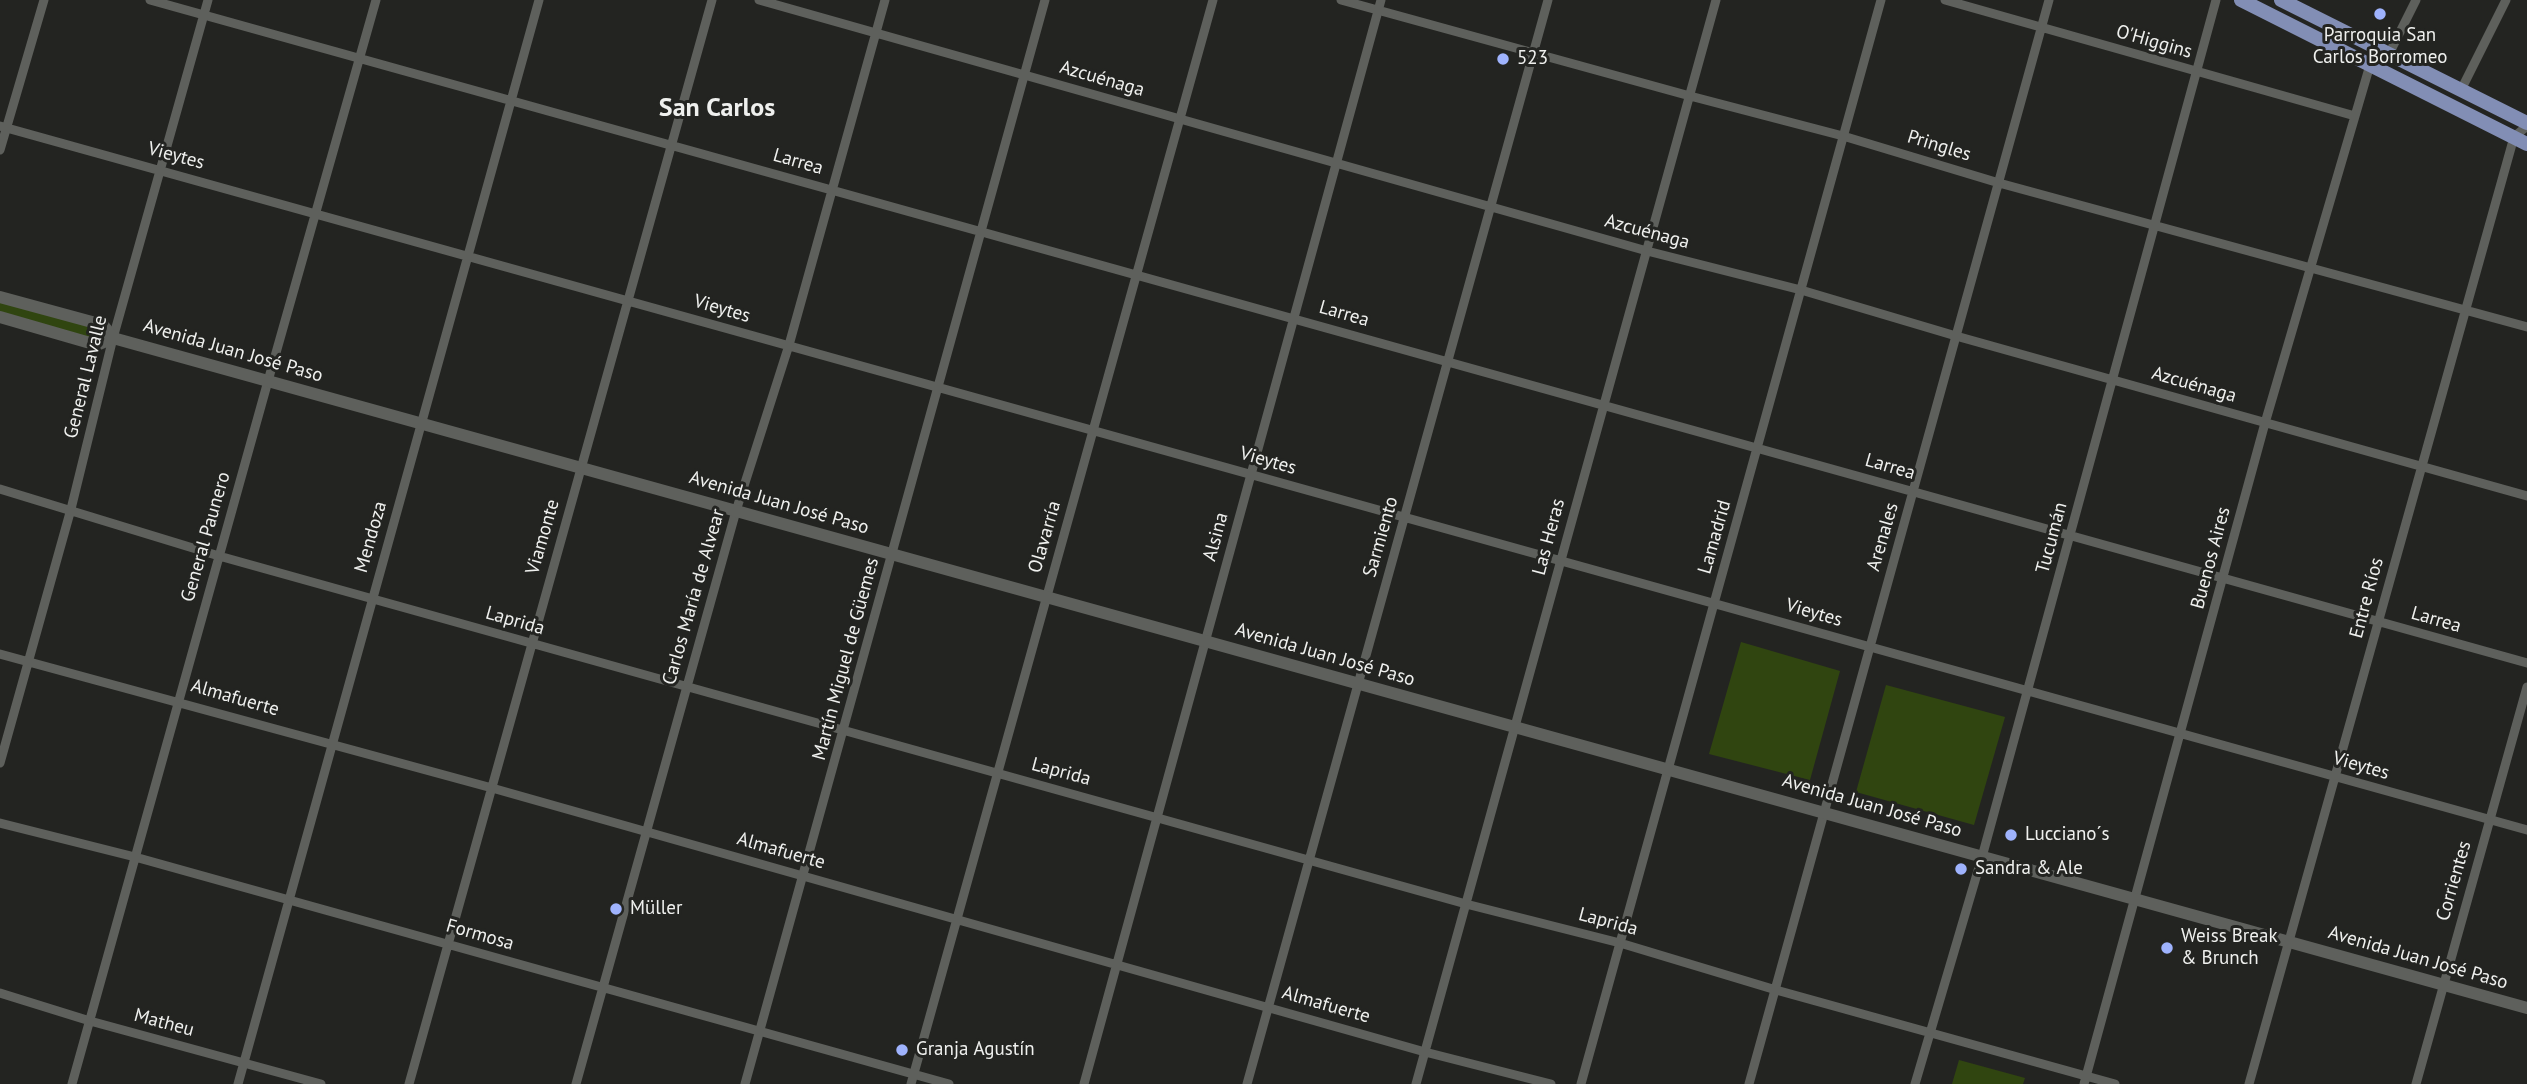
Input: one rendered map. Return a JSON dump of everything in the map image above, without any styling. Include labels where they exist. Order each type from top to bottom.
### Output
[{"type":"main road","points":[[2241,0],[2520,140]]},
{"type":"main road","points":[[2281,0],[2527,125]]},
{"type":"main road","name":"Avenida Juan José Paso","points":[[0,297],[103,325],[113,338],[2527,1008]]},
{"type":"main road","name":"Avenida Juan José Paso","points":[[0,317],[97,345],[113,338]]},
{"type":"street","points":[[0,150],[3,127],[44,0]]},
{"type":"street","name":"Larrea","points":[[150,0],[2527,663]]},
{"type":"street","name":"General Lavalle","points":[[0,763],[71,509],[113,338],[208,0]]},
{"type":"street","name":"General Paunero","points":[[72,1084],[376,0]]},
{"type":"street","name":"Mendoza","points":[[237,1084],[539,0]]},
{"type":"street","name":"Viamonte","points":[[409,1084],[712,0]]},
{"type":"street","name":"Azcuénaga","points":[[759,0],[1647,251],[1801,289],[1956,336],[2527,496]]},
{"type":"street","name":"Carlos María de Alvear","points":[[576,1084],[736,511],[789,345],[885,0]]},
{"type":"street","name":"Martín Miguel de Güemes","points":[[746,1084],[1045,0]]},
{"type":"street","name":"Olavarría","points":[[913,1079],[1213,0]]},
{"type":"street","name":"Pringles","points":[[1341,0],[1843,136],[1999,183],[2527,327]]},
{"type":"street","name":"Alsina","points":[[1084,1084],[1381,0]]},
{"type":"street","name":"Sarmiento","points":[[1247,1084],[1548,0]]},
{"type":"street","name":"Las Heras","points":[[1416,1084],[1716,0]]},
{"type":"street","name":"Lamadrid","points":[[1581,1084],[1881,0]]},
{"type":"street","name":"O'Higgins","points":[[1945,0],[2354,116]]},
{"type":"street","name":"Arenales","points":[[1749,1084],[2049,0]]},
{"type":"street","name":"Tucumán","points":[[1915,1084],[1982,857],[2216,0]]},
{"type":"street","points":[[2370,65],[2389,54],[2416,0]]},
{"type":"street","points":[[2461,90],[2506,0]]},
{"type":"street","name":"Buenos Aires","points":[[2085,1080],[2265,423],[2370,65]]},
{"type":"street","points":[[2520,140],[2527,125]]},
{"type":"street","name":"Vieytes","points":[[3,127],[2527,830]]},
{"type":"street","name":"Entre Ríos","points":[[2249,1084],[2465,310],[2520,140]]},
{"type":"street","name":"Laprida","points":[[0,489],[219,556],[1466,904],[1620,943],[2085,1080],[2115,1084]]},
{"type":"street","name":"Almafuerte","points":[[0,654],[492,788],[1425,1052],[1551,1084]]},
{"type":"street","name":"Corrientes","points":[[2416,1084],[2527,687]]},
{"type":"street","name":"Formosa","points":[[0,823],[135,857],[760,1031],[913,1079],[950,1084]]},
{"type":"street","name":"Matheu","points":[[0,993],[90,1021],[321,1084]]},
{"type":"green space","points":[[0,302],[103,330],[105,336],[98,340],[0,313]]},
{"type":"green space","points":[[1741,642],[1840,671],[1810,780],[1709,754]]},
{"type":"green space","points":[[1886,685],[2005,717],[1974,825],[1856,792]]},
{"type":"green space","points":[[1959,1060],[2025,1078],[2023,1084],[1952,1084]]},
{"type":"place","name":"Parroquia San Carlos Borromeo","points":[[2380,14]]},
{"type":"place","name":"523","points":[[1503,59]]},
{"type":"place","name":"Lucciano´s","points":[[2011,835]]},
{"type":"place","name":"Sandra & Ale","points":[[1961,869]]},
{"type":"place","name":"Müller","points":[[616,909]]},
{"type":"place","name":"Weiss Break & Brunch","points":[[2167,948]]},
{"type":"place","name":"Granja Agustín","points":[[902,1050]]},
{"type":"district","name":"San Carlos","points":[[717,109]]}]
